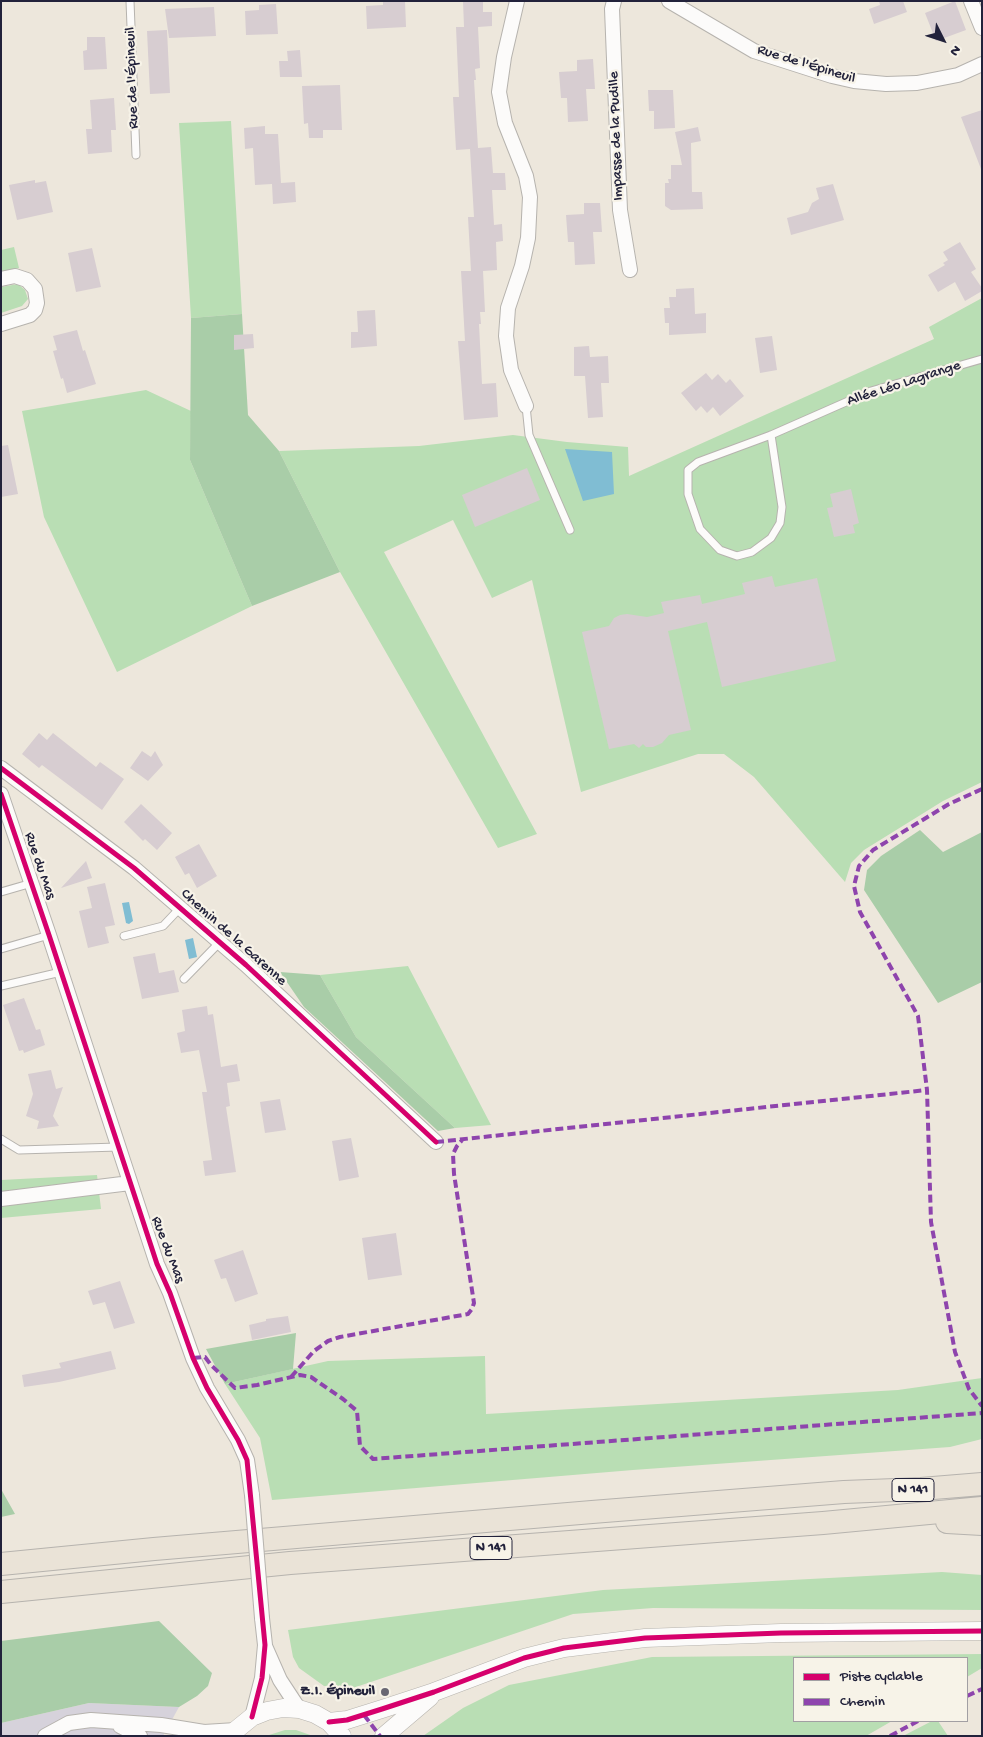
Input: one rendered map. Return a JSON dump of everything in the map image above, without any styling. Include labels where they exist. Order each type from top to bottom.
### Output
[{"type":"highway","points":[[844,1492],[919,1479],[982,1471]]},
{"type":"highway","name":"N 141","points":[[1,1564],[164,1548],[844,1492],[982,1484]]},
{"type":"highway","name":"N 141","points":[[1,1592],[290,1563],[822,1523],[982,1508]]},
{"type":"highway","points":[[912,1515],[953,1524],[982,1524]]},
{"type":"street","points":[[517,1],[504,57],[499,92],[505,123],[526,176],[530,197],[528,238],[522,266],[508,308],[506,336],[511,370],[526,406]]},
{"type":"street","name":"Impasse de la Pudille","points":[[614,1],[612,9],[620,210],[630,270]]},
{"type":"street","name":"Rue de l'Épineuil","points":[[669,1],[754,51],[832,76],[854,81],[886,84],[917,83],[958,75],[982,64]]},
{"type":"street","points":[[970,1],[982,28]]},
{"type":"street","points":[[1,279],[16,276],[27,280],[34,289],[37,303],[35,310],[30,315],[1,324]]},
{"type":"street","name":"Chemin de la Garenne","points":[[1,768],[134,868],[220,942],[436,1142]]},
{"type":"street","name":"Rue du Mas","points":[[1,794],[50,935],[157,1264],[207,1388],[238,1440],[247,1460],[252,1495],[265,1645],[262,1678],[252,1717]]},
{"type":"street","points":[[1,1199],[130,1183]]},
{"type":"street","points":[[329,1722],[347,1720],[434,1692],[524,1658],[564,1648],[599,1643],[646,1638],[781,1633],[982,1631]]},
{"type":"street","name":"Rue du Mas","points":[[265,1645],[280,1680],[299,1709]]},
{"type":"street","points":[[384,1736],[417,1709],[434,1692]]},
{"type":"street","points":[[45,1736],[69,1723],[91,1720],[161,1725],[204,1732],[234,1733],[252,1717],[267,1711],[283,1708],[299,1709],[315,1714],[329,1722],[342,1736]]},
{"type":"street","points":[[113,1723],[140,1736]]},
{"type":"lane","name":"Rue de l'Épineuil","points":[[130,1],[136,155]]},
{"type":"lane","name":"Allée Léo Lagrange","points":[[771,435],[782,507],[780,523],[771,538],[752,552],[736,556],[720,550],[700,529],[688,494],[688,470],[698,462],[771,435],[871,391],[982,359]]},
{"type":"lane","points":[[526,406],[529,435],[570,530]]},
{"type":"lane","points":[[1,892],[32,883]]},
{"type":"lane","points":[[124,936],[163,926],[180,908]]},
{"type":"lane","points":[[1,949],[50,935]]},
{"type":"lane","points":[[184,978],[220,942]]},
{"type":"lane","points":[[1,986],[61,972]]},
{"type":"lane","points":[[1,1139],[19,1150],[118,1146]]},
{"type":"shaded area","points":[[89,1703],[179,1707],[163,1736],[1,1736],[1,1723]]},
{"type":"green space","points":[[231,121],[242,314],[191,318],[179,123]]},
{"type":"green space","points":[[14,247],[19,268],[1,273],[1,250]]},
{"type":"green space","points":[[18,284],[25,290],[28,299],[22,306],[1,313],[1,287]]},
{"type":"green space","points":[[982,298],[982,782],[943,801],[864,850],[851,863],[845,882],[754,777],[724,754],[698,754],[581,792],[532,580],[492,598],[453,520],[384,552],[537,834],[498,848],[340,572],[279,451],[419,446],[513,435],[628,447],[629,476],[934,339],[929,327]]},
{"type":"green space","points":[[242,314],[248,415],[279,451],[340,572],[252,606],[190,460],[191,318]]},
{"type":"green space","points":[[146,390],[191,411],[190,460],[252,606],[117,672],[44,517],[22,411]]},
{"type":"green space","points":[[920,830],[943,852],[982,832],[982,982],[938,1003],[864,890],[867,870],[881,856]]},
{"type":"green space","points":[[408,966],[491,1125],[455,1128],[356,1037],[320,975]]},
{"type":"green space","points":[[280,972],[320,975],[356,1037],[455,1128],[438,1131],[304,1007]]},
{"type":"green space","points":[[97,1175],[101,1209],[1,1218],[1,1180]]},
{"type":"green space","points":[[296,1333],[293,1369],[225,1384],[206,1349]]},
{"type":"green space","points":[[485,1356],[486,1414],[898,1390],[982,1378],[982,1439],[950,1447],[633,1470],[272,1500],[260,1438],[225,1384],[328,1361]]},
{"type":"green space","points":[[1,1489],[15,1514],[1,1517]]},
{"type":"green space","points":[[942,1572],[982,1575],[982,1610],[653,1608],[573,1614],[353,1688],[324,1686],[299,1668],[293,1657],[288,1630],[603,1590]]},
{"type":"green space","points":[[159,1621],[212,1673],[208,1686],[197,1696],[179,1707],[89,1703],[1,1723],[1,1641]]},
{"type":"green space","points":[[982,1654],[982,1668],[968,1676],[968,1657],[793,1657],[793,1722],[890,1722],[866,1736],[423,1736],[463,1708],[509,1685],[652,1657]]},
{"type":"green space","points":[[930,1722],[939,1722],[948,1736],[903,1736]]},
{"type":"green space","points":[[285,1730],[296,1730],[313,1736],[266,1736]]},
{"type":"water","points":[[565,449],[612,452],[614,494],[583,501]]},
{"type":"water","points":[[129,902],[133,921],[129,924],[126,923],[122,903]]},
{"type":"water","points":[[193,938],[197,957],[189,959],[185,940]]},
{"type":"building","points":[[405,1],[406,27],[367,29],[366,6],[383,5],[383,2]]},
{"type":"building","points":[[463,1],[483,1],[483,12],[492,12],[492,26],[478,27],[480,68],[475,69],[476,80],[474,80],[478,148],[491,147],[493,173],[505,173],[506,190],[492,190],[494,225],[502,224],[503,241],[496,242],[497,270],[483,271],[485,312],[480,312],[481,324],[479,324],[482,384],[496,383],[498,417],[464,420],[458,341],[465,341],[461,271],[471,271],[468,217],[474,217],[470,149],[456,150],[453,97],[459,97],[456,27],[464,27]]},
{"type":"building","points":[[879,1],[903,1],[907,12],[874,24],[869,9],[880,5]]},
{"type":"building","points":[[955,1],[966,30],[936,41],[925,13]]},
{"type":"building","points":[[276,4],[278,34],[246,35],[245,11],[259,10],[259,5]]},
{"type":"building","points":[[214,7],[216,36],[169,38],[165,9]]},
{"type":"building","points":[[167,30],[170,93],[150,94],[147,31]]},
{"type":"building","points":[[87,37],[105,37],[107,69],[84,70],[83,51],[87,50]]},
{"type":"building","points":[[300,50],[302,77],[280,77],[279,61],[288,61],[287,51]]},
{"type":"building","points":[[593,59],[595,89],[586,89],[588,121],[568,122],[567,98],[561,98],[559,72],[577,71],[577,60]]},
{"type":"building","points":[[340,85],[342,130],[323,130],[323,138],[309,138],[308,123],[304,124],[302,86]]},
{"type":"building","points":[[648,90],[673,90],[675,128],[654,129],[654,111],[649,111]]},
{"type":"building","points":[[114,98],[116,130],[111,130],[112,152],[88,154],[86,129],[92,129],[90,100]]},
{"type":"building","points":[[982,110],[982,168],[981,169],[961,117]]},
{"type":"building","points":[[265,126],[265,134],[278,134],[281,183],[295,182],[296,202],[273,204],[272,184],[255,185],[253,148],[245,149],[244,128]]},
{"type":"building","points":[[698,127],[701,141],[691,143],[692,192],[702,192],[703,209],[671,210],[665,206],[665,183],[669,183],[668,179],[671,179],[671,165],[682,165],[675,132]]},
{"type":"building","points":[[35,180],[35,183],[46,181],[53,212],[17,220],[9,185]]},
{"type":"building","points":[[833,184],[844,220],[791,235],[787,218],[808,212],[812,203],[819,199],[816,188]]},
{"type":"building","points":[[584,203],[600,203],[602,232],[593,232],[595,264],[575,265],[574,242],[568,242],[566,215],[584,214]]},
{"type":"building","points":[[960,242],[976,269],[971,272],[982,288],[982,291],[965,301],[955,282],[938,292],[928,275],[945,265],[943,263],[948,260],[943,252]]},
{"type":"building","points":[[92,248],[101,287],[76,292],[68,253]]},
{"type":"building","points":[[694,288],[695,314],[706,313],[706,333],[669,335],[669,323],[665,323],[664,308],[670,308],[669,297],[676,297],[676,289]]},
{"type":"building","points":[[375,310],[377,346],[351,348],[351,332],[358,332],[357,311]]},
{"type":"building","points":[[77,330],[96,384],[67,393],[53,351],[57,350],[53,336]]},
{"type":"building","points":[[253,334],[254,348],[234,350],[234,335]]},
{"type":"building","points":[[772,336],[777,370],[760,373],[755,338]]},
{"type":"building","points":[[589,346],[590,357],[608,356],[609,383],[601,383],[603,417],[588,418],[585,376],[574,376],[574,347]]},
{"type":"building","points":[[706,373],[712,380],[718,374],[726,383],[730,379],[744,396],[720,416],[713,407],[707,413],[701,406],[696,411],[681,393]]},
{"type":"building","points":[[8,445],[18,494],[1,497],[1,446]]},
{"type":"building","points":[[527,468],[540,500],[475,527],[462,495]]},
{"type":"building","points":[[851,489],[859,523],[853,525],[855,533],[834,537],[827,508],[833,507],[830,494]]},
{"type":"building","points":[[772,576],[775,587],[817,578],[836,661],[722,687],[707,622],[668,631],[691,730],[669,735],[662,743],[653,747],[646,747],[643,744],[639,748],[634,744],[609,749],[582,632],[609,626],[614,618],[620,615],[627,614],[647,617],[664,613],[661,602],[700,595],[702,604],[745,594],[742,583]]},
{"type":"building","points":[[39,733],[47,740],[53,733],[96,767],[100,762],[124,779],[102,810],[42,765],[39,768],[22,754]]},
{"type":"building","points":[[142,751],[151,757],[155,751],[163,765],[148,781],[130,768]]},
{"type":"building","points":[[141,804],[172,833],[157,850],[145,839],[143,841],[124,822]]},
{"type":"building","points":[[199,844],[217,876],[197,888],[189,873],[185,875],[175,857]]},
{"type":"building","points":[[86,861],[92,878],[61,888]]},
{"type":"building","points":[[105,883],[115,925],[105,927],[109,943],[88,948],[79,911],[92,908],[87,887]]},
{"type":"building","points":[[155,953],[159,973],[174,970],[179,992],[142,999],[133,957]]},
{"type":"building","points":[[24,998],[36,1030],[40,1029],[45,1045],[24,1053],[23,1050],[19,1051],[3,1005]]},
{"type":"building","points":[[207,1006],[208,1015],[213,1014],[221,1067],[237,1064],[240,1081],[227,1083],[230,1106],[226,1107],[236,1172],[205,1176],[203,1161],[212,1160],[202,1092],[207,1092],[199,1050],[181,1053],[177,1033],[185,1031],[182,1010]]},
{"type":"building","points":[[51,1070],[56,1089],[63,1087],[53,1116],[59,1126],[37,1129],[39,1121],[26,1116],[33,1094],[28,1074]]},
{"type":"building","points":[[280,1099],[286,1130],[265,1133],[260,1102]]},
{"type":"building","points":[[351,1138],[359,1177],[339,1181],[332,1141]]},
{"type":"building","points":[[396,1233],[402,1275],[368,1280],[362,1238]]},
{"type":"building","points":[[243,1250],[258,1294],[235,1302],[226,1278],[221,1279],[214,1260]]},
{"type":"building","points":[[120,1281],[135,1323],[114,1329],[105,1302],[93,1305],[88,1291]]},
{"type":"building","points":[[288,1316],[291,1332],[252,1340],[249,1325],[266,1321],[266,1319]]},
{"type":"building","points":[[111,1351],[116,1369],[59,1382],[24,1387],[22,1375],[61,1368],[59,1363]]},
{"type":"marked path","points":[[982,789],[949,804],[873,850],[859,866],[854,886],[860,912],[918,1016],[927,1090],[931,1222],[955,1352],[969,1389],[982,1406]]},
{"type":"marked path","points":[[436,1142],[927,1090]]},
{"type":"marked path","points":[[291,1377],[314,1351],[328,1341],[340,1337],[468,1314],[472,1309],[474,1303],[454,1174],[453,1154],[463,1139]]},
{"type":"marked path","points":[[193,1358],[205,1357],[235,1388],[300,1375],[311,1377],[357,1411],[360,1446],[373,1459],[982,1413]]},
{"type":"marked path","points":[[968,1696],[982,1689]]},
{"type":"marked path","points":[[364,1715],[380,1736]]},
{"type":"marked path","points":[[890,1736],[916,1722]]},
{"type":"cycle path","points":[[1,768],[134,868],[246,965],[436,1142]]},
{"type":"cycle path","points":[[1,794],[157,1264],[170,1293],[193,1358],[207,1388],[238,1440],[247,1460],[265,1645],[262,1678],[252,1717]]},
{"type":"cycle path","points":[[329,1722],[347,1720],[382,1709],[434,1692],[524,1658],[564,1648],[645,1638],[781,1633],[982,1631]]},
{"type":"place","name":"Z.I. Épineuil","points":[[385,1692]]}]
